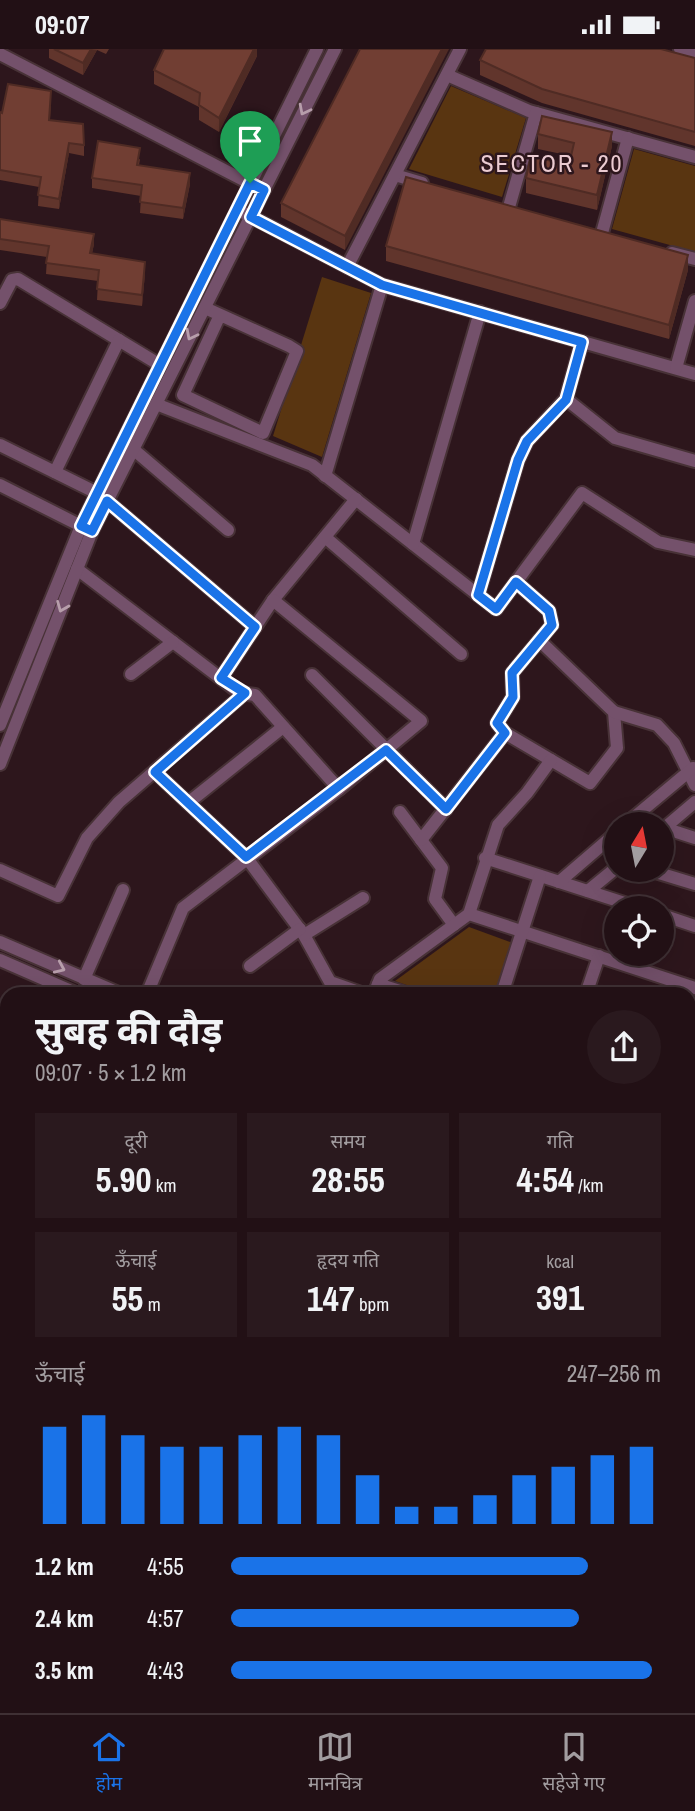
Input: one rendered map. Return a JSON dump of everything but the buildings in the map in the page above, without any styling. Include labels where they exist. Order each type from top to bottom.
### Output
[{"type":"street","points":[[0,725],[160,365],[317,49]]},
{"type":"street","points":[[102,497],[133,449],[335,49]]},
{"type":"street","points":[[347,267],[460,49]]},
{"type":"street","points":[[680,49],[695,54]]},
{"type":"street","points":[[0,54],[264,190]]},
{"type":"street","points":[[447,75],[536,113],[695,157]]},
{"type":"street","points":[[522,211],[502,205],[536,113]]},
{"type":"street","points":[[602,233],[628,138]]},
{"type":"street","points":[[395,175],[433,185]]},
{"type":"street","points":[[237,209],[382,285],[695,374]]},
{"type":"street","points":[[589,229],[616,237]]},
{"type":"street","points":[[655,248],[695,259]]},
{"type":"street","points":[[0,303],[12,280],[18,279],[160,365]]},
{"type":"street","points":[[325,476],[382,285]]},
{"type":"street","points":[[676,368],[695,301]]},
{"type":"street","points":[[205,308],[220,315],[297,351],[263,433],[183,395],[220,315]]},
{"type":"street","points":[[413,544],[480,313]]},
{"type":"street","points":[[55,472],[119,340]]},
{"type":"street","points":[[478,595],[518,460],[527,441],[566,400],[582,342]]},
{"type":"street","points":[[566,400],[615,438],[695,461]]},
{"type":"street","points":[[156,404],[312,465],[496,609],[582,493],[658,542],[695,550]]},
{"type":"street","points":[[0,445],[102,497],[255,627]]},
{"type":"street","points":[[133,449],[228,530]]},
{"type":"street","points":[[0,485],[87,529]]},
{"type":"street","points":[[221,678],[273,600],[356,499]]},
{"type":"street","points":[[0,764],[77,569],[87,529]]},
{"type":"street","points":[[325,537],[461,654]]},
{"type":"street","points":[[77,569],[221,678],[245,693],[255,695],[339,789]]},
{"type":"street","points":[[516,582],[549,611],[552,625],[512,673],[513,697],[497,723],[505,733],[590,783],[617,748],[614,712]]},
{"type":"street","points":[[150,987],[183,908],[246,857],[339,789],[421,721],[273,600]]},
{"type":"street","points":[[539,640],[614,712],[657,725],[692,769],[695,785]]},
{"type":"street","points":[[131,674],[173,642]]},
{"type":"street","points":[[312,675],[446,809]]},
{"type":"street","points":[[0,870],[58,896],[87,838],[119,802],[245,693]]},
{"type":"street","points":[[188,803],[284,727]]},
{"type":"street","points":[[421,840],[505,733]]},
{"type":"street","points":[[377,987],[380,979],[469,913],[498,825],[527,793],[551,760]]},
{"type":"street","points":[[640,812],[692,769]]},
{"type":"street","points":[[155,772],[246,857],[302,932],[330,982],[344,987]]},
{"type":"street","points":[[674,820],[695,802]]},
{"type":"street","points":[[400,812],[442,868],[435,899],[454,925]]},
{"type":"street","points":[[674,832],[695,838]]},
{"type":"street","points":[[559,882],[604,843]]},
{"type":"street","points":[[485,858],[604,896]]},
{"type":"street","points":[[504,987],[540,876]]},
{"type":"street","points":[[588,891],[604,878]]},
{"type":"street","points":[[674,878],[695,884]]},
{"type":"street","points":[[84,979],[123,890]]},
{"type":"street","points":[[250,966],[302,932],[363,898]]},
{"type":"street","points":[[469,913],[692,987]]},
{"type":"street","points":[[674,919],[695,926]]},
{"type":"street","points":[[0,942],[104,987]]},
{"type":"street","points":[[588,987],[599,956]]},
{"type":"street","points":[[0,960],[62,987]]},
{"type":"shaded area","points":[[451,86],[526,118],[502,197],[409,169]]},
{"type":"shaded area","points":[[634,149],[695,166],[695,252],[612,229]]},
{"type":"shaded area","points":[[322,277],[371,293],[322,457],[273,436]]},
{"type":"shaded area","points":[[469,927],[513,943],[497,987],[412,987],[395,981]]},
{"type":"district","name":"SECTOR - 20","points":[[552,163]]},
{"type":"route","points":[[250,183],[264,190],[251,217],[382,285],[582,342],[566,400],[527,441],[518,460],[478,595],[496,609],[516,582],[549,611],[552,625],[512,673],[513,697],[497,723],[505,733],[446,809],[386,750],[339,789],[246,857],[155,772],[245,693],[240,693],[221,678],[255,627],[107,501],[92,531],[81,526],[250,183]]}]
